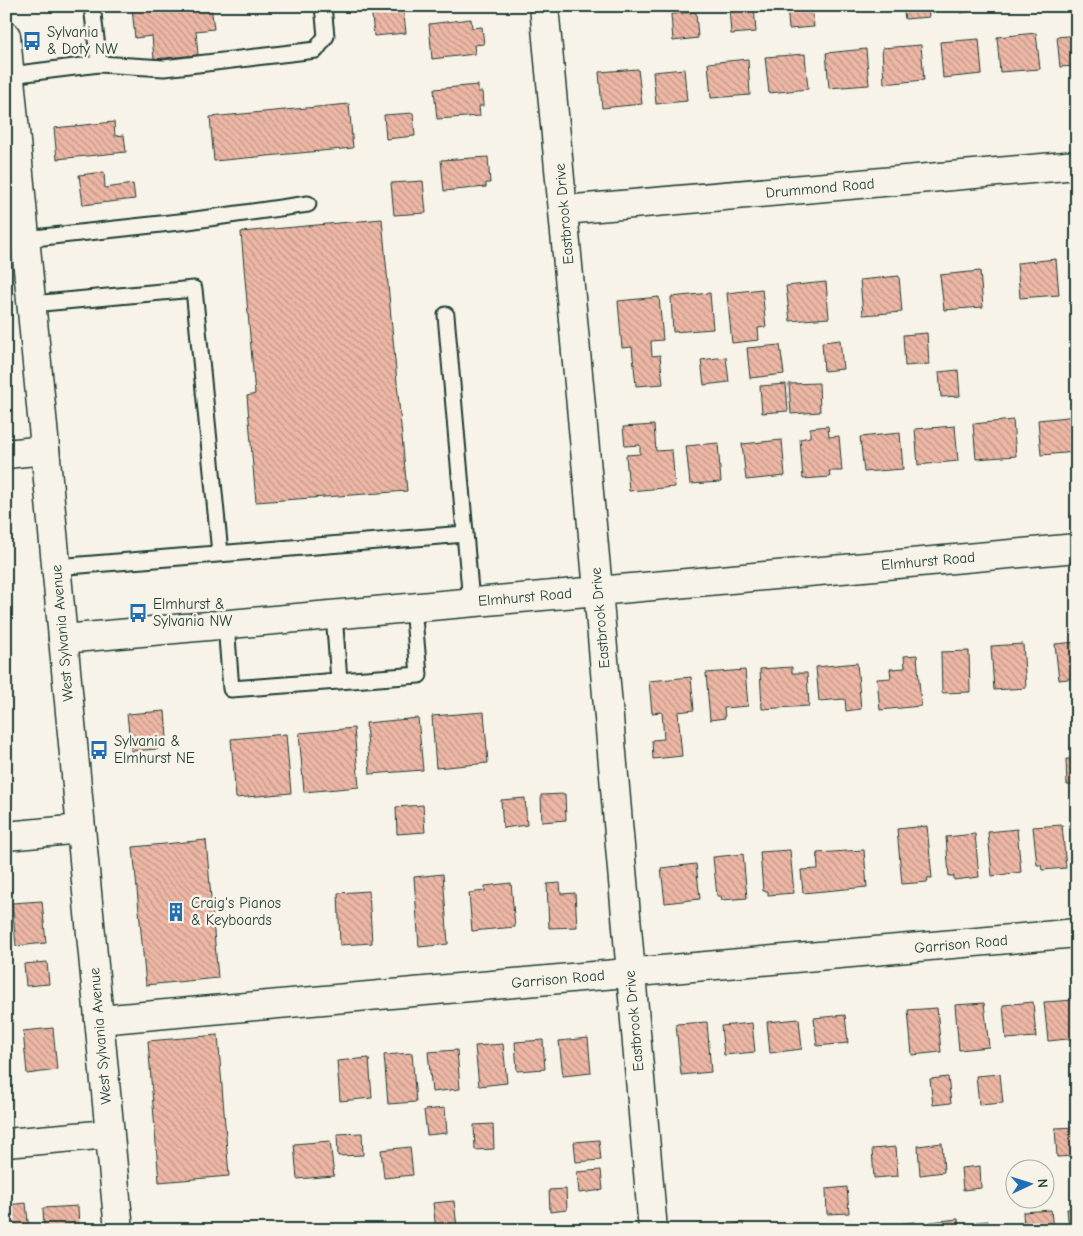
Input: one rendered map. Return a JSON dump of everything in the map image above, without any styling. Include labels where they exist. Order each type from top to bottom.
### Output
[{"type":"street","name":"Eastbrook Drive","points":[[544,6],[598,590],[653,1230]]},
{"type":"street","name":"West Sylvania Avenue","points":[[6,36],[18,228],[32,304],[119,1230]]},
{"type":"street","name":"Drummond Road","points":[[564,210],[1077,165]]},
{"type":"street","points":[[6,454],[45,450]]},
{"type":"street","name":"Elmhurst Road","points":[[63,639],[1077,548]]},
{"type":"street","points":[[6,836],[81,829]]},
{"type":"street","name":"Garrison Road","points":[[99,1020],[1077,933]]},
{"type":"street","points":[[6,1143],[110,1134]]},
{"type":"lane","points":[[92,6],[99,64]]},
{"type":"lane","points":[[8,68],[99,64],[164,68],[316,50],[326,36],[323,6]]},
{"type":"lane","points":[[18,228],[188,221],[308,204]]},
{"type":"lane","points":[[32,304],[194,289],[220,553]]},
{"type":"lane","points":[[446,315],[471,602]]},
{"type":"lane","points":[[56,567],[465,534]]},
{"type":"lane","points":[[226,624],[231,689],[418,674],[413,607]]},
{"type":"lane","points":[[334,614],[339,681]]},
{"type":"building","points":[[117,6],[211,6],[214,29],[196,31],[198,55],[154,59],[152,36],[135,38],[132,8],[118,10]]},
{"type":"building","points":[[371,6],[403,6],[406,33],[374,36]]},
{"type":"building","points":[[754,6],[756,32],[731,34],[729,7]]},
{"type":"building","points":[[787,6],[812,6],[814,27],[789,29]]},
{"type":"building","points":[[903,6],[928,6],[929,17],[905,19]]},
{"type":"building","points":[[959,6],[984,6],[984,10],[960,13]]},
{"type":"building","points":[[696,12],[698,38],[673,41],[671,14]]},
{"type":"building","points":[[471,19],[472,28],[482,27],[484,44],[474,45],[475,54],[432,59],[429,24]]},
{"type":"building","points":[[1036,33],[1040,69],[1000,72],[997,37]]},
{"type":"building","points":[[1077,35],[1077,66],[1060,67],[1057,37]]},
{"type":"building","points":[[979,39],[982,74],[943,78],[940,42]]},
{"type":"building","points":[[921,45],[924,80],[884,84],[882,48]]},
{"type":"building","points":[[866,49],[869,85],[829,88],[826,53]]},
{"type":"building","points":[[805,54],[808,89],[769,93],[765,57]]},
{"type":"building","points":[[748,59],[750,95],[711,98],[708,63]]},
{"type":"building","points":[[638,69],[642,104],[602,108],[599,72]]},
{"type":"building","points":[[684,69],[687,101],[656,104],[653,72]]},
{"type":"building","points":[[478,85],[478,92],[482,92],[483,106],[479,106],[480,116],[437,119],[434,89]]},
{"type":"building","points":[[349,104],[353,148],[214,161],[210,117]]},
{"type":"building","points":[[413,113],[415,136],[386,139],[384,115]]},
{"type":"building","points":[[114,122],[115,136],[124,135],[126,152],[57,159],[54,128]]},
{"type":"building","points":[[488,157],[490,183],[486,183],[486,187],[444,191],[441,160]]},
{"type":"building","points":[[104,172],[105,188],[133,184],[135,199],[83,205],[79,175]]},
{"type":"building","points":[[423,181],[426,213],[394,215],[391,183]]},
{"type":"building","points":[[382,219],[407,491],[256,502],[247,396],[255,394],[241,232]]},
{"type":"building","points":[[1056,259],[1059,295],[1020,298],[1017,263]]},
{"type":"building","points":[[980,271],[983,307],[944,310],[940,275]]},
{"type":"building","points":[[899,276],[902,312],[863,315],[860,280]]},
{"type":"building","points":[[826,282],[829,318],[790,321],[786,286]]},
{"type":"building","points":[[762,289],[766,327],[758,328],[759,340],[732,343],[727,293]]},
{"type":"building","points":[[710,293],[713,329],[673,332],[671,297]]},
{"type":"building","points":[[659,297],[663,340],[651,341],[652,356],[660,355],[663,384],[636,386],[632,347],[622,348],[618,301]]},
{"type":"building","points":[[927,333],[929,364],[905,366],[903,335]]},
{"type":"building","points":[[840,340],[843,369],[824,371],[822,342]]},
{"type":"building","points":[[780,345],[784,374],[750,378],[747,348]]},
{"type":"building","points":[[726,357],[729,382],[704,385],[701,360]]},
{"type":"building","points":[[958,370],[960,396],[941,397],[939,372]]},
{"type":"building","points":[[819,383],[820,412],[791,414],[789,384]]},
{"type":"building","points":[[786,384],[788,411],[762,413],[760,386]]},
{"type":"building","points":[[1077,416],[1077,452],[1041,455],[1038,420]]},
{"type":"building","points":[[1013,420],[1016,456],[976,459],[973,424]]},
{"type":"building","points":[[654,425],[656,451],[672,450],[675,487],[629,491],[626,455],[640,454],[640,445],[625,446],[623,427]]},
{"type":"building","points":[[828,426],[829,437],[839,436],[842,471],[829,471],[830,477],[803,479],[800,439],[810,437],[810,428]]},
{"type":"building","points":[[955,426],[958,461],[918,465],[915,429]]},
{"type":"building","points":[[900,433],[903,469],[864,472],[860,437]]},
{"type":"building","points":[[782,440],[785,476],[746,480],[742,444]]},
{"type":"building","points":[[718,443],[721,482],[690,484],[686,446]]},
{"type":"building","points":[[1077,642],[1077,678],[1059,680],[1055,644]]},
{"type":"building","points":[[1023,644],[1026,688],[994,690],[991,646]]},
{"type":"building","points":[[969,651],[970,692],[942,693],[941,652]]},
{"type":"building","points":[[917,655],[921,706],[880,710],[877,679],[891,678],[890,669],[905,668],[904,656]]},
{"type":"building","points":[[857,663],[861,709],[846,711],[845,699],[819,701],[816,667]]},
{"type":"building","points":[[792,667],[792,673],[807,673],[809,706],[762,709],[760,669]]},
{"type":"building","points":[[745,670],[748,706],[724,708],[725,718],[710,720],[706,673]]},
{"type":"building","points":[[691,677],[694,710],[678,712],[682,756],[653,759],[652,740],[664,739],[662,712],[652,713],[649,681]]},
{"type":"building","points":[[165,711],[167,738],[157,738],[158,749],[131,751],[127,714]]},
{"type":"building","points":[[484,712],[488,763],[436,768],[432,716]]},
{"type":"building","points":[[418,718],[423,770],[370,774],[366,723]]},
{"type":"building","points":[[354,728],[359,787],[304,792],[299,733]]},
{"type":"building","points":[[286,734],[291,793],[236,798],[231,739]]},
{"type":"building","points":[[1066,759],[1077,759],[1077,785],[1067,785]]},
{"type":"building","points":[[565,794],[566,820],[542,822],[541,795]]},
{"type":"building","points":[[525,798],[527,825],[503,828],[501,800]]},
{"type":"building","points":[[423,805],[425,832],[397,834],[396,807]]},
{"type":"building","points":[[1062,825],[1066,868],[1042,870],[1041,865],[1037,865],[1033,827]]},
{"type":"building","points":[[927,826],[932,878],[927,878],[928,882],[902,884],[897,829]]},
{"type":"building","points":[[1017,829],[1021,872],[992,876],[988,832]]},
{"type":"building","points":[[975,834],[979,877],[954,880],[954,876],[949,876],[946,837]]},
{"type":"building","name":"Craig's Pianos & Keyboards","points":[[206,840],[218,978],[146,985],[133,847]]},
{"type":"building","points":[[790,850],[794,893],[768,895],[768,891],[763,891],[760,852]]},
{"type":"building","points":[[864,850],[867,887],[803,893],[801,870],[818,869],[817,853]]},
{"type":"building","points":[[743,854],[747,898],[722,900],[721,896],[717,896],[713,857]]},
{"type":"building","points":[[696,864],[700,899],[665,903],[661,868]]},
{"type":"building","points":[[443,874],[448,944],[419,947],[414,877]]},
{"type":"building","points":[[511,883],[515,927],[472,931],[469,893],[485,891],[485,886]]},
{"type":"building","points":[[560,883],[561,894],[575,893],[577,927],[549,928],[547,884]]},
{"type":"building","points":[[369,891],[372,943],[340,945],[338,893]]},
{"type":"building","points":[[42,901],[46,943],[16,946],[12,903]]},
{"type":"building","points":[[47,962],[49,984],[26,986],[24,964]]},
{"type":"building","points":[[1075,1000],[1077,1038],[1048,1041],[1044,1002]]},
{"type":"building","points":[[1033,1002],[1036,1037],[1006,1039],[1003,1005]]},
{"type":"building","points":[[984,1003],[989,1047],[959,1050],[955,1005]]},
{"type":"building","points":[[937,1008],[941,1052],[912,1055],[908,1010]]},
{"type":"building","points":[[845,1015],[848,1043],[817,1046],[814,1018]]},
{"type":"building","points":[[799,1019],[802,1049],[770,1053],[767,1022]]},
{"type":"building","points":[[707,1022],[711,1072],[681,1075],[676,1024]]},
{"type":"building","points":[[752,1023],[755,1052],[724,1055],[721,1026]]},
{"type":"building","points":[[53,1028],[57,1070],[27,1074],[23,1031]]},
{"type":"building","points":[[6,1032],[8,1032],[13,1074],[6,1075]]},
{"type":"building","points":[[218,1035],[229,1176],[159,1182],[148,1041]]},
{"type":"building","points":[[588,1038],[591,1073],[563,1076],[559,1041]]},
{"type":"building","points":[[543,1040],[545,1069],[517,1071],[515,1042]]},
{"type":"building","points":[[503,1044],[507,1083],[479,1086],[475,1046]]},
{"type":"building","points":[[457,1050],[460,1089],[432,1092],[428,1052]]},
{"type":"building","points":[[412,1053],[416,1102],[388,1104],[384,1055]]},
{"type":"building","points":[[369,1058],[372,1098],[340,1101],[337,1061]]},
{"type":"building","points":[[1000,1074],[1003,1103],[979,1105],[976,1076]]},
{"type":"building","points":[[948,1077],[951,1103],[933,1105],[930,1079]]},
{"type":"building","points":[[445,1108],[447,1133],[427,1135],[424,1110]]},
{"type":"building","points":[[493,1124],[494,1149],[475,1150],[474,1125]]},
{"type":"building","points":[[1077,1127],[1077,1156],[1057,1157],[1055,1128]]},
{"type":"building","points":[[362,1133],[363,1155],[338,1156],[337,1134]]},
{"type":"building","points":[[599,1140],[601,1160],[576,1162],[574,1142]]},
{"type":"building","points":[[330,1141],[334,1176],[297,1179],[294,1144]]},
{"type":"building","points":[[942,1143],[944,1172],[920,1175],[918,1146]]},
{"type":"building","points":[[410,1147],[413,1175],[384,1178],[381,1150]]},
{"type":"building","points":[[896,1147],[898,1176],[874,1178],[872,1149]]},
{"type":"building","points":[[980,1166],[981,1188],[963,1190],[961,1168]]},
{"type":"building","points":[[601,1170],[603,1190],[579,1193],[577,1172]]},
{"type":"building","points":[[847,1187],[849,1213],[827,1214],[826,1189]]},
{"type":"building","points":[[566,1189],[567,1210],[550,1212],[549,1190]]},
{"type":"building","points":[[454,1201],[457,1227],[436,1230],[433,1203]]},
{"type":"building","points":[[26,1203],[29,1230],[6,1230],[6,1205]]},
{"type":"building","points":[[78,1206],[79,1230],[44,1230],[43,1208]]},
{"type":"building","points":[[1077,1208],[1077,1230],[1069,1230],[1067,1209]]},
{"type":"building","points":[[1051,1210],[1053,1230],[1024,1230],[1023,1212]]},
{"type":"building","points":[[958,1219],[959,1230],[930,1230],[930,1222]]},
{"type":"building","points":[[988,1221],[989,1230],[977,1230],[976,1222]]},
{"type":"building","points":[[915,1222],[916,1230],[887,1230],[886,1225]]},
{"type":"building","points":[[743,1223],[744,1230],[726,1230],[726,1225]]},
{"type":"place","name":"Sylvania & Doty NW","points":[[32,41]]},
{"type":"place","name":"Elmhurst & Sylvania NW","points":[[138,613]]},
{"type":"place","name":"Sylvania & Elmhurst NE","points":[[99,750]]},
{"type":"place","name":"Craig's Pianos & Keyboards","points":[[176,912]]}]
